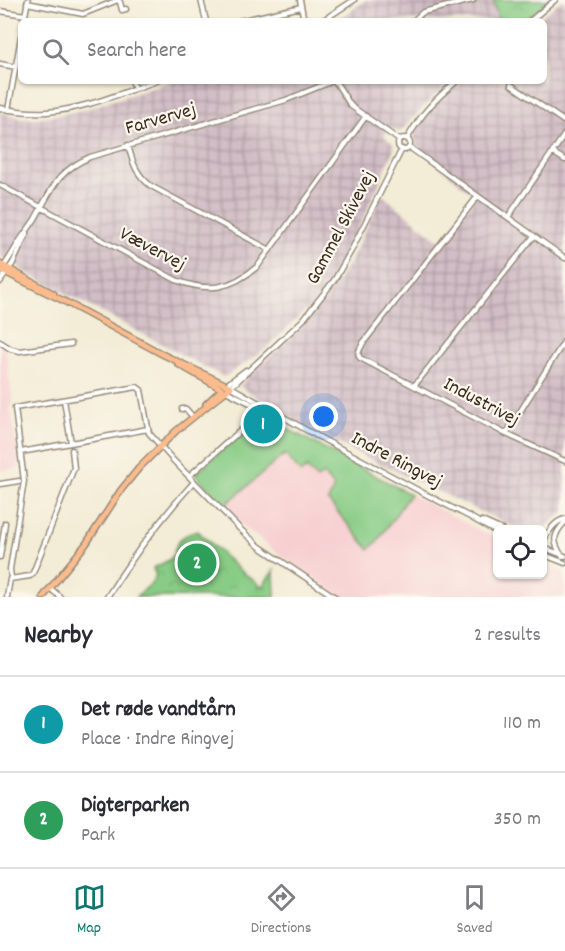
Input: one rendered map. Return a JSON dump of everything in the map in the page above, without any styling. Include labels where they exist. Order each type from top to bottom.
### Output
[{"type":"main road","name":"Indre Ringvej","points":[[3,269],[48,290],[62,300],[226,388]]},
{"type":"main road","name":"Gammel Skivevej","points":[[44,594],[86,544],[130,478],[160,446],[226,388]]},
{"type":"street","points":[[24,18],[27,1],[83,14],[118,0],[122,10],[126,9]]},
{"type":"street","points":[[201,0],[205,18]]},
{"type":"street","points":[[300,0],[303,18]]},
{"type":"street","points":[[326,18],[354,0]]},
{"type":"street","points":[[416,18],[423,12],[473,0]]},
{"type":"street","points":[[534,18],[555,0]]},
{"type":"street","points":[[251,18],[301,6]]},
{"type":"street","points":[[0,11],[25,15]]},
{"type":"street","points":[[8,110],[18,55]]},
{"type":"street","points":[[0,64],[16,67]]},
{"type":"street","points":[[133,84],[135,88]]},
{"type":"street","points":[[0,108],[34,112],[57,111],[75,108],[148,84]]},
{"type":"street","name":"Farvervej","points":[[0,282],[3,269],[58,179],[77,163],[90,157],[286,100],[326,84]]},
{"type":"street","name":"Farvervej","points":[[337,84],[347,102],[399,140]]},
{"type":"street","points":[[406,139],[419,117],[454,84]]},
{"type":"street","points":[[511,84],[565,122]]},
{"type":"street","name":"Vævervej","points":[[0,185],[176,280],[195,287],[214,288],[237,281],[258,266],[366,116]]},
{"type":"street","points":[[508,217],[565,134]]},
{"type":"street","points":[[406,139],[410,142],[409,147],[402,149],[398,146],[399,140],[406,139]]},
{"type":"street","points":[[128,146],[136,171],[151,186],[270,250]]},
{"type":"street","points":[[409,147],[565,258]]},
{"type":"street","name":"Gammel Skivevej","points":[[226,388],[240,373],[252,367],[281,343],[303,321],[335,279],[351,253],[402,149]]},
{"type":"street","points":[[552,152],[565,160]]},
{"type":"street","name":"Industrivej","points":[[478,196],[363,343],[358,356],[506,434],[565,461]]},
{"type":"street","points":[[414,386],[534,236]]},
{"type":"street","points":[[506,434],[565,340]]},
{"type":"street","points":[[0,342],[11,349],[20,351],[71,344]]},
{"type":"street","points":[[7,597],[24,481],[15,408],[137,387],[140,388],[142,395],[148,429],[160,446],[240,530],[260,547],[335,597]]},
{"type":"street","name":"Indre Ringvej","points":[[226,388],[493,530]]},
{"type":"street","points":[[64,400],[71,443]]},
{"type":"street","points":[[182,409],[186,409],[195,416]]},
{"type":"street","points":[[189,476],[248,424]]},
{"type":"street","points":[[21,452],[148,429]]},
{"type":"street","points":[[11,578],[30,576],[33,573],[74,468],[72,450]]},
{"type":"street","points":[[0,484],[19,481]]},
{"type":"street","points":[[107,597],[153,529],[194,482]]},
{"type":"street","name":"Indre Ringvej","points":[[470,517],[493,526]]},
{"type":"street","points":[[547,538],[554,525],[565,520]]},
{"type":"street","points":[[564,556],[555,545],[555,538],[565,520]]},
{"type":"street","points":[[0,557],[5,524]]},
{"type":"street","points":[[547,547],[564,556]]},
{"type":"street","points":[[547,556],[565,563]]},
{"type":"street","name":"Gammel Skivevej","points":[[44,594],[60,597]]},
{"type":"shaded area","points":[[366,0],[420,0],[421,4],[435,0],[493,0],[498,18],[341,18]]},
{"type":"shaded area","points":[[565,0],[565,512],[547,527],[510,525],[357,453],[296,421],[239,386],[293,335],[336,284],[352,258],[382,195],[441,242],[476,197],[416,146],[414,135],[424,116],[458,84],[547,84],[547,18],[540,18]]},
{"type":"shaded area","points":[[165,84],[449,84],[432,98],[400,132],[389,128],[384,136],[393,144],[394,149],[350,248],[315,302],[263,351],[224,377],[0,257],[0,113],[37,118],[86,109]]},
{"type":"shaded area","points":[[0,344],[5,347],[13,401],[10,407],[20,468],[0,471]]},
{"type":"shaded area","points":[[275,425],[493,537],[493,579],[547,579],[547,564],[565,573],[565,597],[342,597],[245,528],[195,474]]},
{"type":"green space","points":[[493,0],[549,0],[528,18],[498,18]]},
{"type":"green space","points":[[271,420],[410,494],[377,542],[369,549],[328,501],[334,487],[323,474],[317,479],[307,468],[301,473],[285,454],[224,506],[195,474],[252,424],[265,431]]},
{"type":"green space","points":[[198,531],[237,568],[262,587],[274,570],[275,597],[136,597],[151,584],[156,576],[153,568],[171,558],[181,539]]},
{"type":"place","name":"Det røde vandtårn","points":[[263,424]]},
{"type":"place","name":"Digterparken","points":[[197,563]]}]
